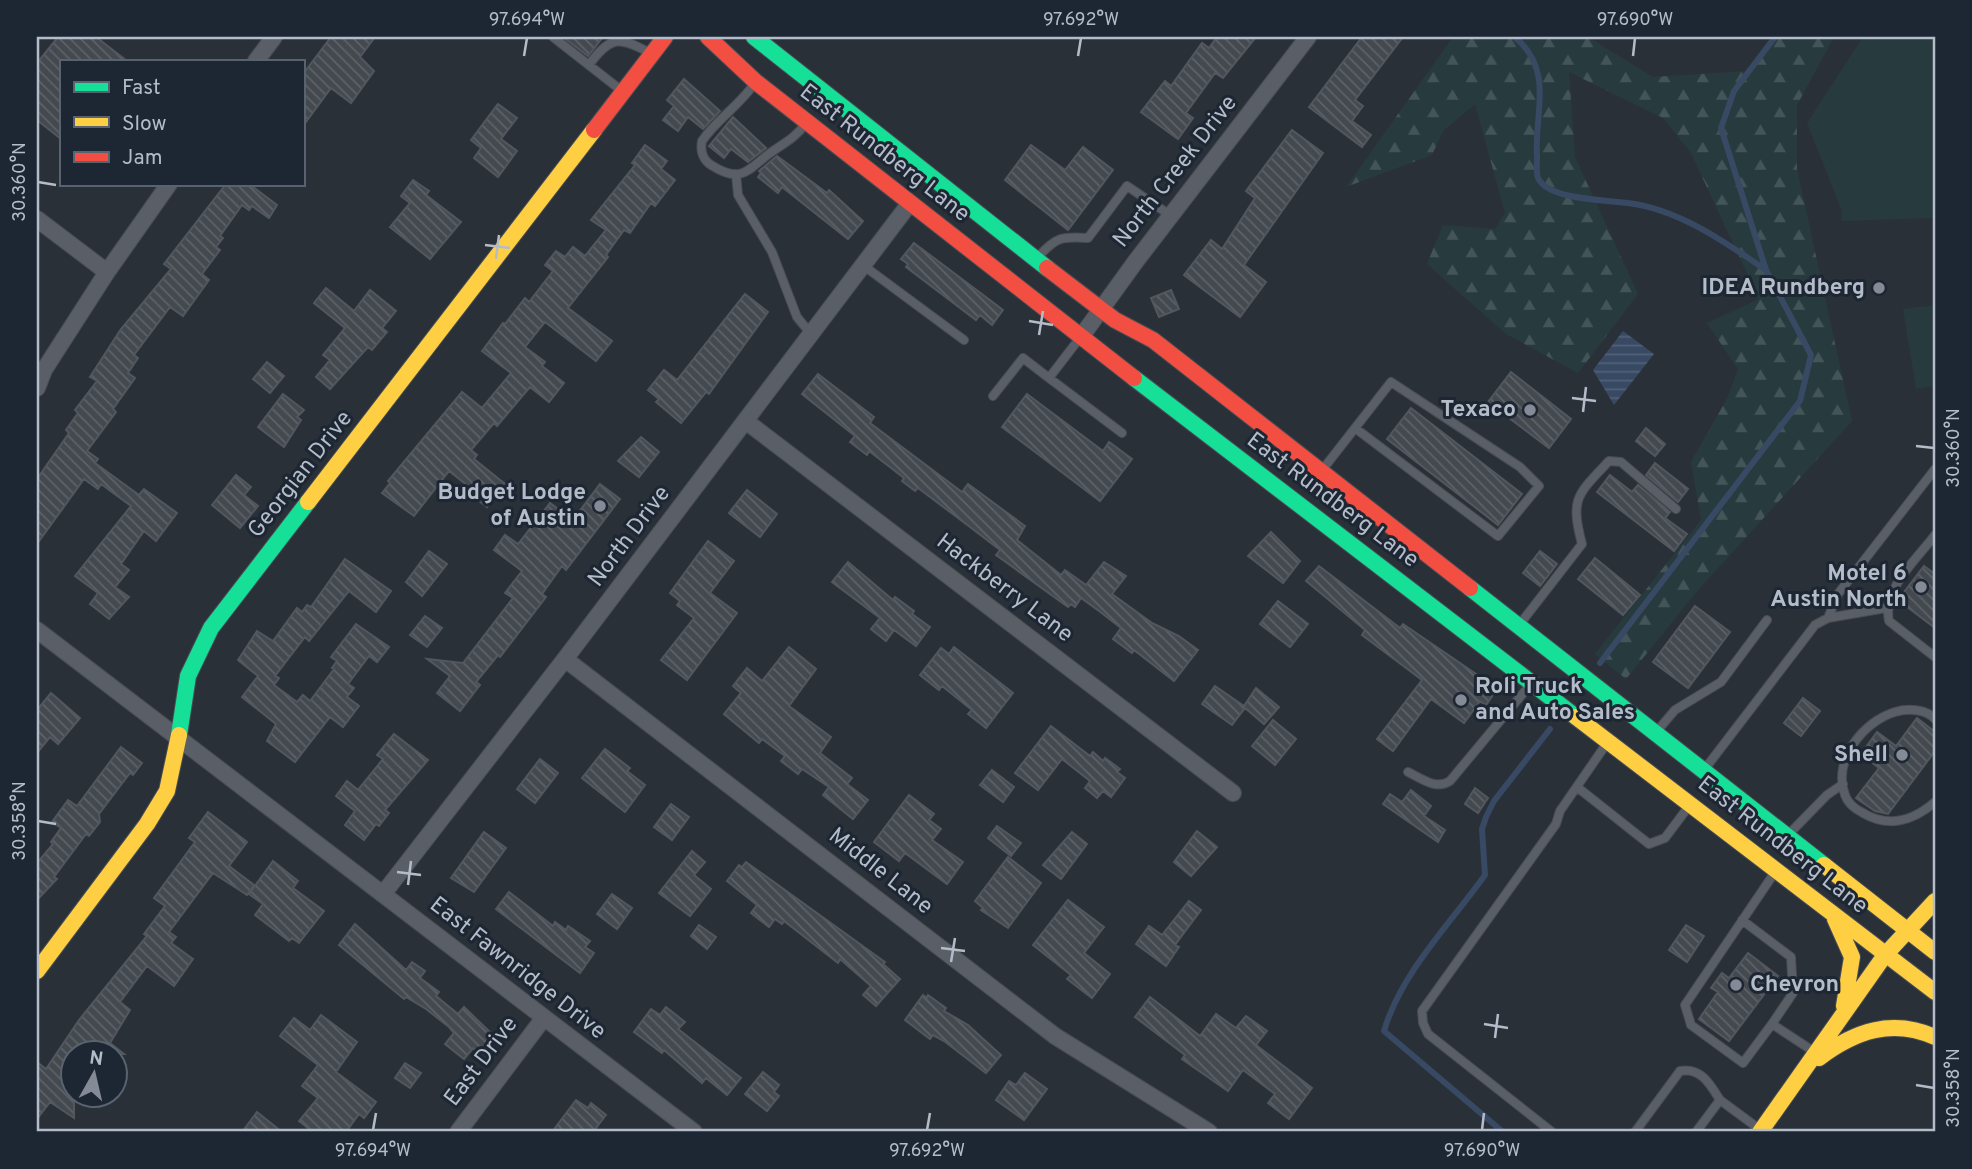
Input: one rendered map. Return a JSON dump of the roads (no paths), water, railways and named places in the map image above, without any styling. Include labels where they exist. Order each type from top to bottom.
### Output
[{"type":"main road","name":"Georgian Drive","points":[[37,971],[147,824],[167,791],[188,676],[211,628],[665,37]]},
{"type":"main road","name":"East Rundberg Lane","points":[[708,37],[755,82],[1081,337],[1518,626],[1646,748],[1691,804],[1935,992]]},
{"type":"main road","name":"East Rundberg Lane","points":[[754,37],[833,103],[1102,309],[1133,331],[1153,340],[1308,487],[1532,682],[1609,741],[1646,748],[1703,771],[1935,952]]},
{"type":"main road","points":[[1761,1131],[1885,955],[1935,901]]},
{"type":"main road","points":[[1832,912],[1849,944],[1852,957],[1851,980],[1842,1016]]},
{"type":"main road","points":[[1807,1068],[1852,1035],[1878,1028],[1925,1032],[1935,1037]]},
{"type":"street","points":[[258,60],[274,37]]},
{"type":"street","name":"North Creek Drive","points":[[1081,337],[1170,215],[1308,37]]},
{"type":"street","points":[[37,388],[44,370],[107,272],[168,186]]},
{"type":"street","name":"North Drive","points":[[383,894],[747,422],[910,203]]},
{"type":"street","points":[[37,219],[107,272]]},
{"type":"street","name":"Hackberry Lane","points":[[747,422],[1233,793]]},
{"type":"street","name":"East Fawnridge Drive","points":[[37,630],[694,1132]]},
{"type":"street","name":"Middle Lane","points":[[565,660],[1055,1036],[1209,1132]]},
{"type":"street","name":"East Drive","points":[[458,1132],[543,1019]]},
{"type":"lane","points":[[553,37],[622,91]]},
{"type":"lane","points":[[589,65],[603,46],[612,41],[634,44],[652,54]]},
{"type":"lane","points":[[755,82],[743,100],[721,116],[702,141],[706,161],[736,174],[756,167],[768,154],[796,136],[806,123]]},
{"type":"lane","points":[[736,174],[738,195],[750,211],[772,252],[797,317],[812,335]]},
{"type":"lane","points":[[1036,258],[1053,240],[1068,237],[1088,238],[1127,186],[1170,215]]},
{"type":"lane","points":[[864,266],[964,340]]},
{"type":"lane","points":[[1049,378],[1081,337]]},
{"type":"lane","points":[[993,396],[1023,358],[1122,433]]},
{"type":"lane","points":[[1308,487],[1391,382],[1520,467],[1539,486],[1498,536],[1355,428]]},
{"type":"lane","points":[[1518,626],[1582,544],[1574,512],[1581,490],[1609,461],[1621,462],[1676,509]]},
{"type":"lane","points":[[1828,618],[1838,594],[1935,469]]},
{"type":"lane","points":[[1935,535],[1892,592],[1886,608],[1888,621],[1935,657]]},
{"type":"lane","points":[[1703,771],[1815,625],[1828,618],[1886,608]]},
{"type":"lane","points":[[1646,748],[1675,710],[1721,682],[1767,620]]},
{"type":"lane","points":[[1408,772],[1433,785],[1443,785],[1450,781],[1532,682]]},
{"type":"lane","points":[[1935,719],[1913,710],[1879,717],[1858,735],[1842,776],[1844,794],[1852,807],[1878,822],[1898,822],[1926,810],[1935,802]]},
{"type":"lane","points":[[1552,1132],[1428,1034],[1422,1011],[1556,824],[1577,787],[1609,741]]},
{"type":"lane","points":[[1787,837],[1827,795],[1843,785]]},
{"type":"lane","points":[[1577,787],[1649,844],[1665,838],[1691,804]]},
{"type":"lane","points":[[1742,920],[1791,957],[1793,993],[1743,1063],[1691,1025],[1685,1005],[1742,920],[1777,869]]},
{"type":"lane","points":[[1772,1024],[1815,1052]]},
{"type":"lane","points":[[1635,1132],[1680,1071],[1688,1069],[1706,1077],[1720,1100],[1761,1131]]},
{"type":"lane","points":[[1696,1132],[1720,1100]]},
{"type":"water","points":[[1623,331],[1654,354],[1614,405],[1593,370]]},
{"type":"waterway","points":[[1515,37],[1527,50],[1539,78],[1537,170],[1538,178],[1544,185],[1565,195],[1647,206],[1665,212],[1700,228],[1766,270]]},
{"type":"waterway","points":[[1600,663],[1800,401],[1811,355],[1766,270],[1721,128],[1734,91],[1775,37]]},
{"type":"waterway","points":[[1503,1132],[1384,1031],[1414,969],[1485,875],[1482,829],[1494,801],[1550,729]]},
{"type":"place","name":"IDEA Rundberg","points":[[1879,288]]},
{"type":"place","name":"Texaco","points":[[1530,410]]},
{"type":"place","name":"Budget Lodge of Austin","points":[[600,506]]},
{"type":"place","name":"Motel 6 Austin North","points":[[1921,587]]},
{"type":"place","name":"Roli Truck and Auto Sales","points":[[1461,700]]},
{"type":"place","name":"Shell","points":[[1902,755]]},
{"type":"place","name":"Chevron","points":[[1736,985]]}]
